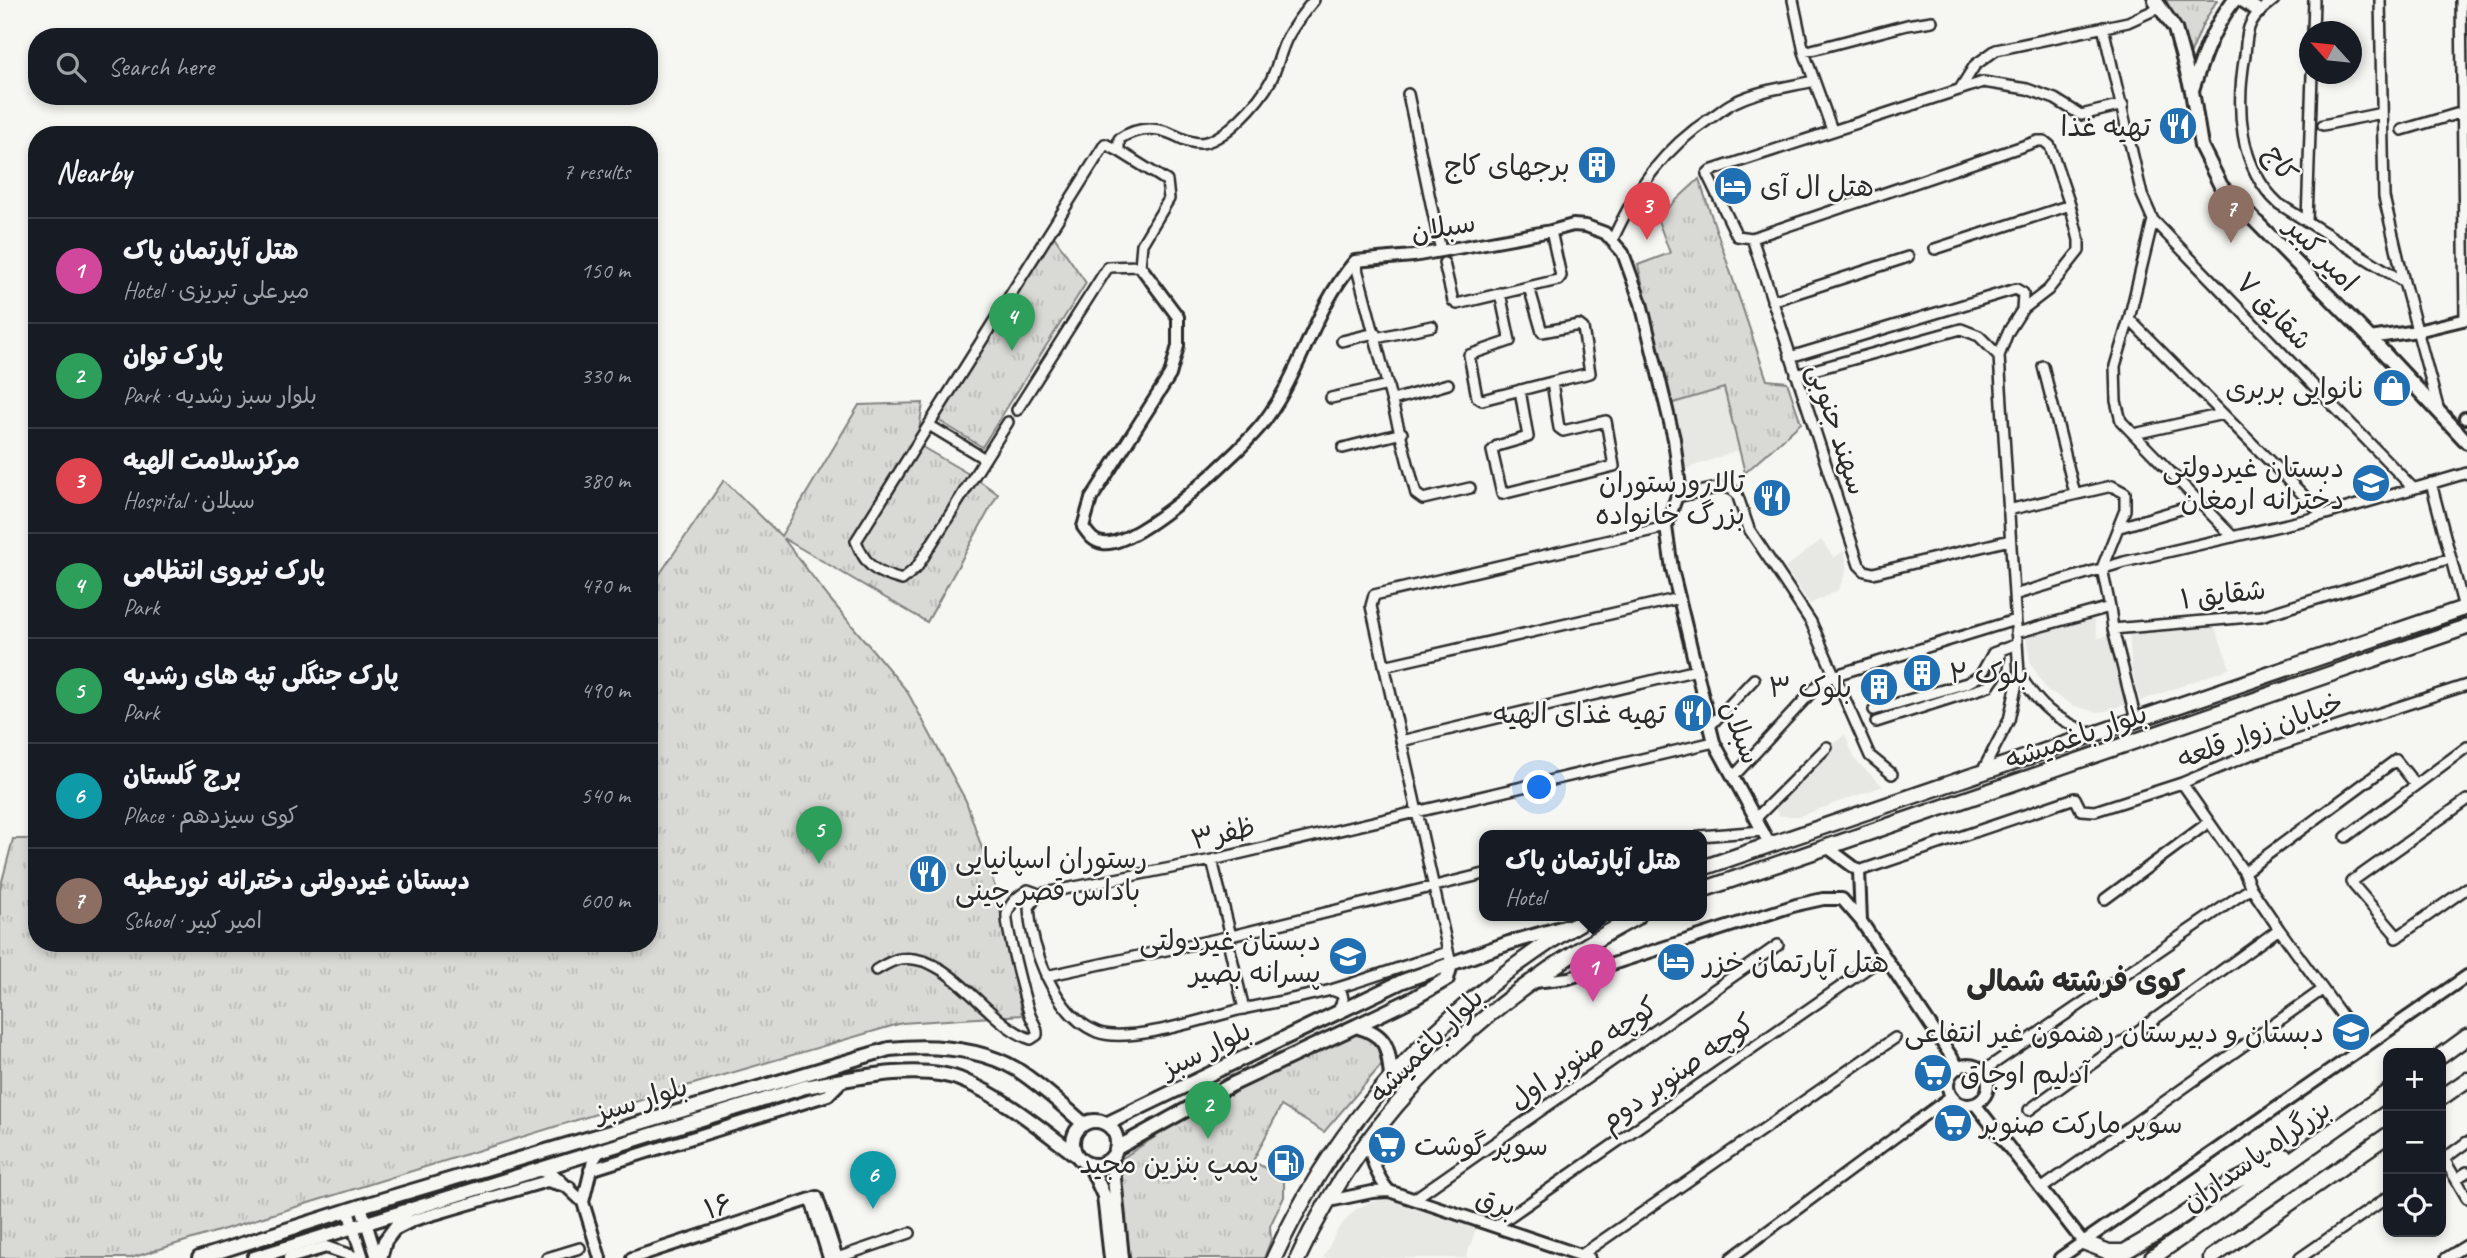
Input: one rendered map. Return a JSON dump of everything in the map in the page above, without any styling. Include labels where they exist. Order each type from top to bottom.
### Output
[{"type":"main road","name":"امیر کبیر","points":[[2234,0],[2218,21],[2209,40],[2192,91],[2201,146],[2221,186],[2370,338],[2467,442]]},
{"type":"main road","points":[[2242,0],[2259,11]]},
{"type":"main road","points":[[2158,3],[2175,29],[2192,91]]},
{"type":"main road","name":"بلوار باغمیشه","points":[[1707,865],[1766,838],[1981,774],[2466,608]]},
{"type":"main road","name":"بلوار باغمیشه","points":[[1707,888],[2467,627]]},
{"type":"main road","name":"بلوار سبز","points":[[1106,1124],[1449,958],[1582,921]]},
{"type":"main road","name":"بلوار باغمیشه","points":[[1274,1258],[1302,1202],[1330,1155],[1391,1076],[1426,1040],[1479,994],[1527,957],[1583,921]]},
{"type":"main road","name":"بلوار باغمیشه","points":[[1298,1258],[1329,1201],[1368,1141],[1430,1066],[1527,983],[1588,942],[1628,921]]},
{"type":"main road","points":[[1090,1165],[1102,1165],[1114,1153],[1231,1085],[1414,998],[1447,979],[1449,958]]},
{"type":"main road","points":[[1356,1026],[1371,1030],[1381,1038],[1388,1049],[1391,1076]]},
{"type":"main road","points":[[2446,1052],[2467,1037]]},
{"type":"main road","name":"بلوار سبز","points":[[199,1258],[361,1206],[889,1049],[924,1045],[979,1054],[1022,1074],[1084,1124]]},
{"type":"main road","name":"بلوار سبز","points":[[254,1258],[805,1087],[866,1075],[945,1075],[964,1080],[1005,1104],[1076,1155]]},
{"type":"main road","points":[[2446,1095],[2467,1080]]},
{"type":"main road","name":"بزرگراه پاسداران","points":[[2152,1258],[2383,1095]]},
{"type":"main road","points":[[1111,1258],[1104,1196],[1090,1165],[1076,1155],[1074,1138],[1084,1124],[1095,1121],[1106,1124],[1117,1137],[1114,1153],[1122,1258]]},
{"type":"main road","points":[[2083,1242],[2109,1252],[2124,1252],[2228,1185],[2332,1131]]},
{"type":"main road","name":"بزرگراه پاسداران","points":[[2211,1258],[2383,1138]]},
{"type":"main road","points":[[379,1258],[385,1241],[409,1209]]},
{"type":"street","points":[[1119,151],[1119,139],[1128,132],[1146,127],[1173,134],[1186,142],[1211,141],[1222,133],[1245,114],[1262,94],[1272,79],[1288,36],[1314,0]]},
{"type":"street","points":[[1793,0],[1804,52],[1832,130]]},
{"type":"street","points":[[2259,11],[2274,0]]},
{"type":"street","points":[[2313,21],[2314,0]]},
{"type":"street","points":[[2380,0],[2384,197],[2440,412]]},
{"type":"street","points":[[2370,338],[2417,331],[2466,319],[2461,0]]},
{"type":"street","points":[[1961,89],[1975,65],[1996,50],[2128,22],[2158,3]]},
{"type":"street","name":"کاج","points":[[2259,11],[2250,24],[2243,64],[2241,107],[2245,150],[2265,192],[2279,204],[2404,282]]},
{"type":"street","points":[[1804,52],[1907,24],[1932,21]]},
{"type":"street","name":"شقایق ۷","points":[[2103,27],[2142,195],[2153,220],[2413,488]]},
{"type":"street","points":[[1612,241],[1628,205],[1654,167],[1688,132],[1735,102],[1768,91],[1814,82]]},
{"type":"street","points":[[1981,774],[2009,720],[2018,674],[1999,356],[2008,332],[2022,310],[2049,290],[2079,251],[2079,240],[2070,205],[2050,146],[2041,141],[1752,238],[1737,236],[1707,174],[1832,130],[1983,82],[2027,89],[2055,99],[2081,116],[2123,105]]},
{"type":"street","points":[[2307,221],[2312,84]]},
{"type":"street","points":[[1408,94],[1455,303],[1561,279],[1550,231]]},
{"type":"street","points":[[2402,130],[2463,112]]},
{"type":"street","points":[[2323,125],[2382,113]]},
{"type":"street","points":[[1008,422],[917,567],[902,580],[887,576],[862,558],[856,541],[1105,144],[1167,181],[1169,199],[1142,244],[1140,266],[1178,317],[1178,346],[1170,375],[1091,499],[1083,527],[1093,540],[1105,544],[1121,541],[1159,517],[1206,481],[1266,420],[1285,390],[1336,283],[1355,261]]},
{"type":"street","points":[[1935,249],[2070,205]]},
{"type":"street","points":[[2153,220],[2115,366],[2116,401],[2121,421],[2233,537]]},
{"type":"street","name":"سبلان","points":[[1355,261],[1413,256],[1443,257],[1573,225],[1586,226],[1605,233],[1623,253],[1641,303],[1674,439],[1680,487],[1666,527],[1679,598],[1710,726],[1714,742],[1766,838]]},
{"type":"street","name":"سهند جنوبی","points":[[1752,238],[1859,565],[1865,571],[1873,573],[2010,540]]},
{"type":"street","points":[[1772,301],[1908,257]]},
{"type":"street","points":[[1355,261],[1419,498],[1470,488]]},
{"type":"street","points":[[1017,410],[1108,267],[1140,266]]},
{"type":"street","points":[[1500,293],[1510,341],[1471,352],[1468,359],[1479,400],[1590,373],[1583,328],[1579,325],[1542,332],[1529,287]]},
{"type":"street","points":[[1790,357],[2016,289],[2023,293],[2022,310]]},
{"type":"street","points":[[2129,319],[2323,515]]},
{"type":"street","points":[[1342,341],[1432,326]]},
{"type":"street","points":[[1796,375],[1961,329],[1979,336],[1999,356]]},
{"type":"street","points":[[2043,366],[2075,494]]},
{"type":"street","points":[[1520,390],[1528,437],[1497,446],[1492,452],[1502,494],[1614,466],[1606,421],[1560,430],[1552,382]]},
{"type":"street","points":[[1331,398],[1388,384]]},
{"type":"street","points":[[1393,400],[1448,384]]},
{"type":"street","points":[[2134,434],[2223,414]]},
{"type":"street","points":[[929,425],[985,459]]},
{"type":"street","points":[[1343,448],[1402,433]]},
{"type":"street","points":[[2014,595],[2156,553],[2323,515],[2467,473]]},
{"type":"street","points":[[2431,483],[2466,608]]},
{"type":"street","points":[[2008,510],[2112,486],[2125,493],[2126,510],[2102,568],[2113,629],[2136,720]]},
{"type":"street","points":[[1676,497],[1721,487],[1731,489],[1737,494],[1749,529],[1811,622],[1870,757],[1892,774]]},
{"type":"street","points":[[2120,527],[2201,503]]},
{"type":"street","points":[[1039,894],[1029,907],[1029,917],[1046,976],[1076,1021],[1100,1033],[1128,1035],[1330,990],[1449,958],[1371,600],[1374,595],[1666,527]]},
{"type":"street","name":"شقایق ۱","points":[[2113,629],[2261,616],[2451,558]]},
{"type":"street","points":[[2102,568],[2105,579]]},
{"type":"street","points":[[2457,578],[2467,573]]},
{"type":"street","points":[[1384,666],[1679,598]]},
{"type":"street","points":[[2016,633],[2110,607]]},
{"type":"street","points":[[1733,777],[1821,682],[2015,620]]},
{"type":"street","points":[[1874,710],[1967,683],[1980,676],[1993,653],[2017,644]]},
{"type":"street","points":[[1877,722],[1989,687],[1996,676],[2001,649]]},
{"type":"street","points":[[1401,741],[1697,670]]},
{"type":"street","points":[[2018,674],[2036,701],[2051,714],[2092,734]]},
{"type":"street","points":[[1710,726],[1754,679]]},
{"type":"street","name":"خیابان زوار قلعه","points":[[1859,871],[2075,798],[2081,810],[2095,811],[2182,783],[2247,755],[2467,685]]},
{"type":"street","points":[[2110,729],[2117,748]]},
{"type":"street","name":"ظفر۳","points":[[876,970],[898,959],[919,958],[952,977],[1000,1020],[1031,1039],[1037,1035],[1038,1029],[1031,1018],[1022,989],[1006,916],[1014,899],[1028,890],[1039,894],[1212,860],[1714,742]]},
{"type":"street","points":[[1756,818],[1828,747]]},
{"type":"street","points":[[2346,837],[2467,747]]},
{"type":"street","points":[[2244,872],[2396,760],[2416,785]]},
{"type":"street","points":[[2182,783],[2244,872],[2251,888],[2279,929],[2364,1046]]},
{"type":"street","points":[[2467,800],[2351,882],[2397,937],[2467,888]]},
{"type":"street","points":[[2105,899],[2209,822]]},
{"type":"street","points":[[1707,836],[1766,838]]},
{"type":"street","points":[[1827,847],[1859,871],[1861,921]]},
{"type":"street","points":[[1212,860],[1244,1009]]},
{"type":"street","points":[[1046,976],[1229,936],[1479,875]]},
{"type":"street","points":[[1983,1072],[2251,888]]},
{"type":"street","points":[[1527,983],[1569,978],[1796,905],[1823,899],[1842,899],[1861,921],[1959,1068]]},
{"type":"street","points":[[2029,1110],[2279,929]]},
{"type":"street","name":"کوچه صنوبر اول","points":[[1414,1199],[1778,945]]},
{"type":"street","name":"کوچه صنوبر دوم","points":[[1496,1226],[1885,956]]},
{"type":"street","points":[[2060,1258],[2467,976]]},
{"type":"street","points":[[1330,990],[1342,994],[1339,1009]]},
{"type":"street","points":[[2041,1189],[2322,990]]},
{"type":"street","points":[[1585,1257],[1895,1038]]},
{"type":"street","points":[[1972,1065],[1983,1072],[1987,1077],[1988,1090],[1975,1104],[1962,1104],[1951,1096],[1950,1077],[1959,1068],[1972,1065]]},
{"type":"street","points":[[590,1170],[828,1094],[843,1080]]},
{"type":"street","points":[[1731,1258],[1951,1096]]},
{"type":"street","points":[[1975,1104],[2083,1242]]},
{"type":"street","points":[[1368,1141],[1373,1165],[1380,1181],[1389,1191]]},
{"type":"street","points":[[2446,1157],[2467,1142]]},
{"type":"street","points":[[583,1202],[590,1170],[599,1152]]},
{"type":"street","points":[[2446,1165],[2467,1198]]},
{"type":"street","points":[[541,1171],[553,1174],[583,1202],[600,1258]]},
{"type":"street","points":[[2456,1179],[2467,1172]]},
{"type":"street","points":[[393,1230],[414,1220],[547,1181],[569,1187]]},
{"type":"street","points":[[1329,1201],[1389,1191]]},
{"type":"street","name":"برق","points":[[1389,1191],[1585,1257]]},
{"type":"street","points":[[814,1198],[836,1258],[910,1233]]},
{"type":"street","points":[[814,1198],[829,1258]]},
{"type":"street","name":"۱۶","points":[[632,1258],[814,1198]]},
{"type":"street","points":[[2300,1258],[2383,1200]]},
{"type":"street","points":[[361,1206],[379,1258]]},
{"type":"street","points":[[348,1211],[360,1258]]},
{"type":"street","points":[[2446,1258],[2467,1245]]},
{"type":"street","points":[[289,1258],[326,1247],[360,1258]]},
{"type":"street","points":[[547,1258],[580,1248]]},
{"type":"shaded area","points":[[1724,388],[1739,450],[1686,469],[1670,404]]},
{"type":"shaded area","points":[[1821,540],[1834,558],[1844,551],[1846,572],[1838,590],[1810,604],[1785,568]]},
{"type":"shaded area","points":[[2093,617],[2098,638],[2112,636],[2128,703],[2097,712],[2074,706],[2046,689],[2031,664],[2026,635]]},
{"type":"shaded area","points":[[2214,625],[2230,668],[2140,701],[2132,671],[2129,632]]},
{"type":"shaded area","points":[[1845,734],[1855,760],[1883,786],[1800,816],[1780,816],[1773,802]]},
{"type":"shaded area","points":[[1392,1199],[1477,1225],[1466,1258],[1323,1258],[1338,1229],[1355,1210],[1370,1202]]},
{"type":"green space","points":[[2166,0],[2217,0],[2191,53]]},
{"type":"green space","points":[[1699,179],[1767,380],[1787,382],[1801,423],[1745,473],[1724,388],[1670,404],[1638,265],[1670,253],[1657,218]]},
{"type":"green space","points":[[1053,235],[1086,283],[982,447],[938,420]]},
{"type":"green space","points":[[923,403],[917,444],[998,494],[927,622],[783,538],[907,691],[966,801],[996,890],[1022,1015],[902,1023],[690,1085],[131,1258],[0,1258],[0,889],[13,839],[28,839],[28,952],[658,952],[658,577],[724,480],[781,536],[859,405]]},
{"type":"green space","points":[[1351,1034],[1375,1043],[1384,1056],[1383,1063],[1324,1132],[1281,1106],[1253,1161],[1284,1179],[1284,1197],[1270,1226],[1271,1240],[1264,1258],[1126,1258],[1121,1159],[1189,1115]]},
{"type":"place","name":"تهیه غذا","points":[[2178,126]]},
{"type":"place","name":"برجهای کاج","points":[[1597,165]]},
{"type":"place","name":"هتل ال آی","points":[[1733,186]]},
{"type":"place","name":"مرکزسلامت الهیه","points":[[1647,240]]},
{"type":"place","name":"دبستان غیردولتی دخترانه نورعطیه","points":[[2231,243]]},
{"type":"place","name":"پارک نیروی انتظامی","points":[[1012,351]]},
{"type":"place","name":"نانوایی بربری","points":[[2392,388]]},
{"type":"place","name":"دبستان غیردولتی دخترانه ارمغان","points":[[2371,483]]},
{"type":"place","name":"تالارورستوران بزرگ خانواده","points":[[1772,498]]},
{"type":"place","name":"بلوک ۲","points":[[1922,673]]},
{"type":"place","name":"بلوک ۳","points":[[1879,687]]},
{"type":"place","name":"تهیه غذای الهیه","points":[[1693,713]]},
{"type":"place","name":"پارک جنگلی تپه های رشدیه","points":[[819,864]]},
{"type":"place","name":"رستوران اسپانیایی باداس قصر چینی","points":[[928,874]]},
{"type":"place","name":"دبستان غیردولتی پسرانه بصیر","points":[[1348,956]]},
{"type":"place","name":"هتل آپارتمان خزر","points":[[1676,962]]},
{"type":"place","name":"هتل آپارتمان پاک","points":[[1593,1002]]},
{"type":"place","name":"دبستان و دبیرستان رهنمون غیر انتفاعی","points":[[2351,1032]]},
{"type":"place","name":"آدلیم اوجاق","points":[[1933,1073]]},
{"type":"place","name":"سوپر مارکت صنوبر","points":[[1953,1123]]},
{"type":"place","name":"پارک توان","points":[[1208,1139]]},
{"type":"place","name":"سوپر گوشت","points":[[1387,1145]]},
{"type":"place","name":"پمپ بنزین مجید","points":[[1286,1163]]},
{"type":"place","name":"برج گلستان","points":[[873,1209]]},
{"type":"district","name":"کوی فرشته شمالی","points":[[2076,981]]}]
